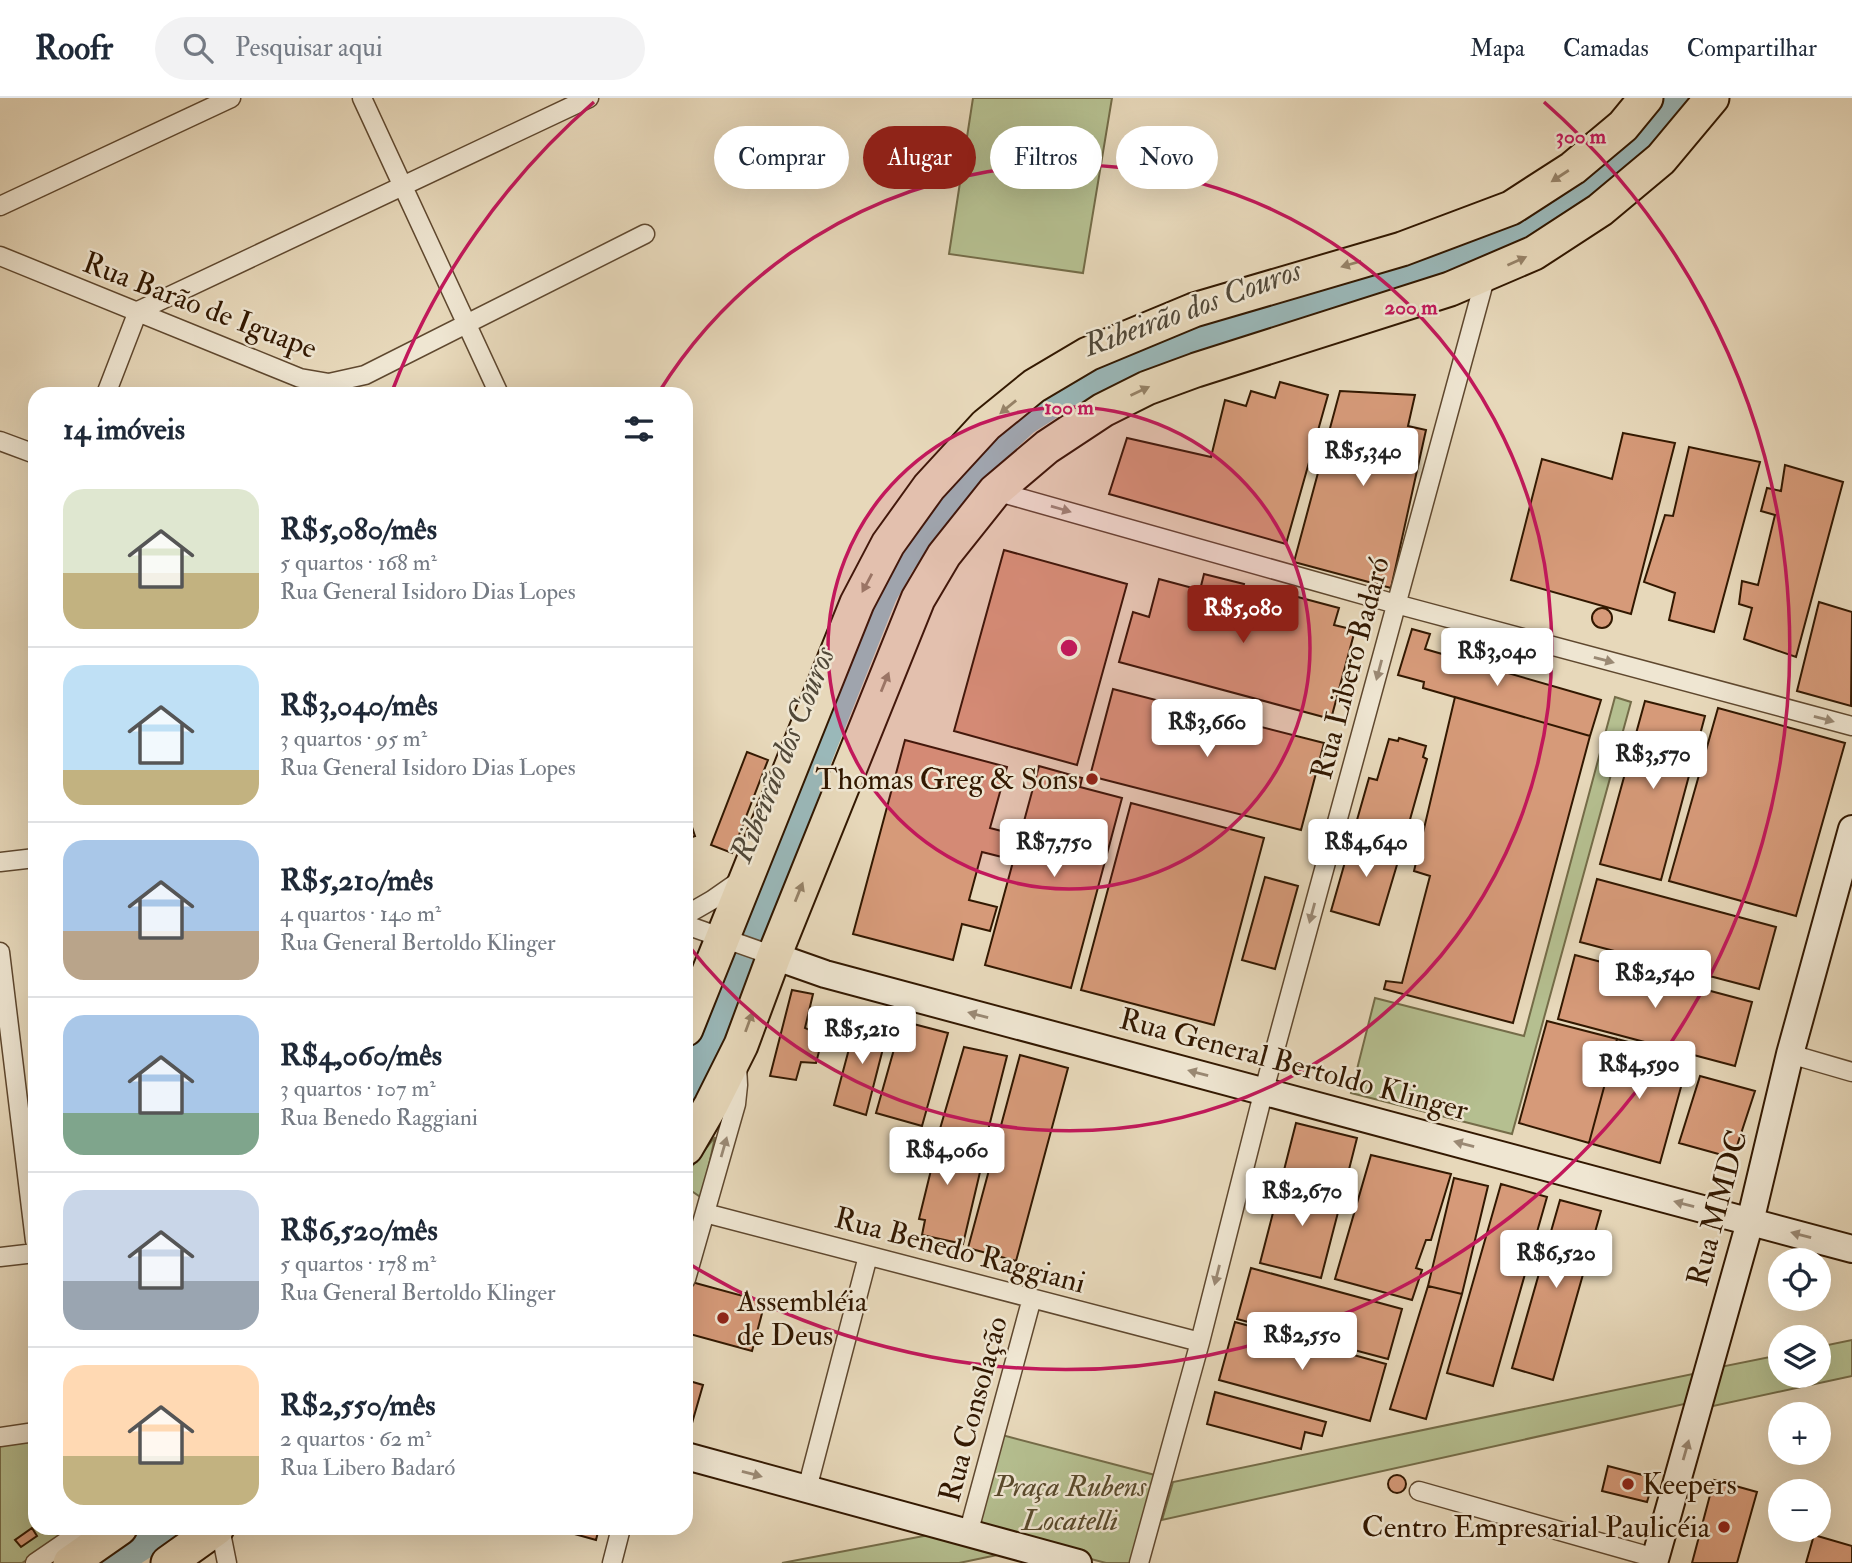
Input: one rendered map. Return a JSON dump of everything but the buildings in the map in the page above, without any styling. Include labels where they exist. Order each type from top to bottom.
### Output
[{"type":"highway","points":[[693,1014],[728,940],[748,875],[857,603],[888,544],[929,487],[986,425],[1034,386],[1088,354],[1194,310],[1402,249],[1511,208],[1573,167],[1623,126],[1646,98]]},
{"type":"highway","points":[[693,1136],[736,1056],[769,954],[918,599],[944,555],[995,491],[1058,440],[1103,410],[1147,388],[1437,293],[1534,253],[1600,210],[1661,159],[1712,98]]},
{"type":"highway","points":[[69,1563],[110,1535]]},
{"type":"highway","points":[[168,1563],[208,1535]]},
{"type":"street","points":[[0,206],[231,98]]},
{"type":"street","points":[[362,98],[496,387]]},
{"type":"street","points":[[109,387],[138,311],[589,98]]},
{"type":"street","name":"Rua Barão de Iguape","points":[[0,256],[300,378],[329,383],[365,375],[645,234]]},
{"type":"street","name":"Rua Libero Badaró","points":[[1139,1563],[1200,1342],[1264,1090],[1486,275]]},
{"type":"street","points":[[0,442],[28,452]]},
{"type":"street","points":[[995,491],[1396,604],[1852,726]]},
{"type":"street","name":"Rua MMDC","points":[[1655,1560],[1750,1222],[1790,1054],[1844,893],[1852,829]]},
{"type":"street","points":[[0,862],[28,859]]},
{"type":"street","points":[[693,911],[748,875]]},
{"type":"street","name":"Rua General Bertoldo Klinger","points":[[693,928],[825,974],[1852,1248]]},
{"type":"street","points":[[0,952],[28,1183]]},
{"type":"street","points":[[1790,1054],[1852,1072]]},
{"type":"street","points":[[693,1233],[705,1213],[736,1104],[736,1056]]},
{"type":"street","name":"Rua Benedo Raggiani","points":[[705,1213],[1200,1342]]},
{"type":"street","points":[[0,1257],[28,1254]]},
{"type":"street","points":[[807,1489],[868,1256]]},
{"type":"street","name":"Rua Consolação","points":[[968,1534],[1032,1298]]},
{"type":"street","points":[[0,1437],[28,1433]]},
{"type":"street","points":[[693,1458],[1078,1563]]},
{"type":"street","points":[[1419,1491],[1655,1560]]},
{"type":"street","points":[[35,1563],[76,1535]]},
{"type":"street","points":[[220,1535],[227,1563]]},
{"type":"street","points":[[612,1563],[619,1535]]},
{"type":"green space","points":[[973,98],[1112,98],[1102,158],[1102,126],[990,126],[990,189],[1097,189],[1083,273],[949,254],[959,189],[976,189],[976,126],[969,126]]},
{"type":"green space","points":[[1615,697],[1631,702],[1512,1134],[1351,1093],[1375,998],[1524,1036]]},
{"type":"green space","points":[[715,1137],[702,1198],[693,1192],[693,1165]]},
{"type":"green space","points":[[1852,1340],[1852,1376],[1831,1381],[1831,1344]]},
{"type":"green space","points":[[1768,1357],[1768,1388],[1796,1388],[1704,1408],[1715,1368]]},
{"type":"green space","points":[[1707,1371],[1698,1401],[1162,1520],[1173,1482]]},
{"type":"green space","name":"Praça Rubens Locatelli","points":[[1002,1435],[1155,1475],[1131,1563],[1106,1563],[977,1529]]},
{"type":"green space","points":[[28,1437],[28,1535],[64,1535],[22,1563],[0,1563],[0,1441]]},
{"type":"green space","points":[[934,1534],[1002,1554],[959,1563],[782,1563]]},
{"type":"waterway","name":"Ribeirão dos Couros","points":[[693,1076],[723,1006],[882,595],[921,533],[983,459],[1025,420],[1077,387],[1131,361],[1192,338],[1467,250],[1539,217],[1614,164],[1674,98]]},
{"type":"waterway","name":"Ribeirão dos Couros","points":[[114,1563],[157,1535]]},
{"type":"place","name":"Thomas Greg & Sons","points":[[1092,779]]},
{"type":"place","name":"Assembléia de Deus","points":[[723,1318]]},
{"type":"place","name":"Keepers","points":[[1628,1484]]},
{"type":"place","name":"Centro Empresarial Paulicéia","points":[[1724,1527]]}]
